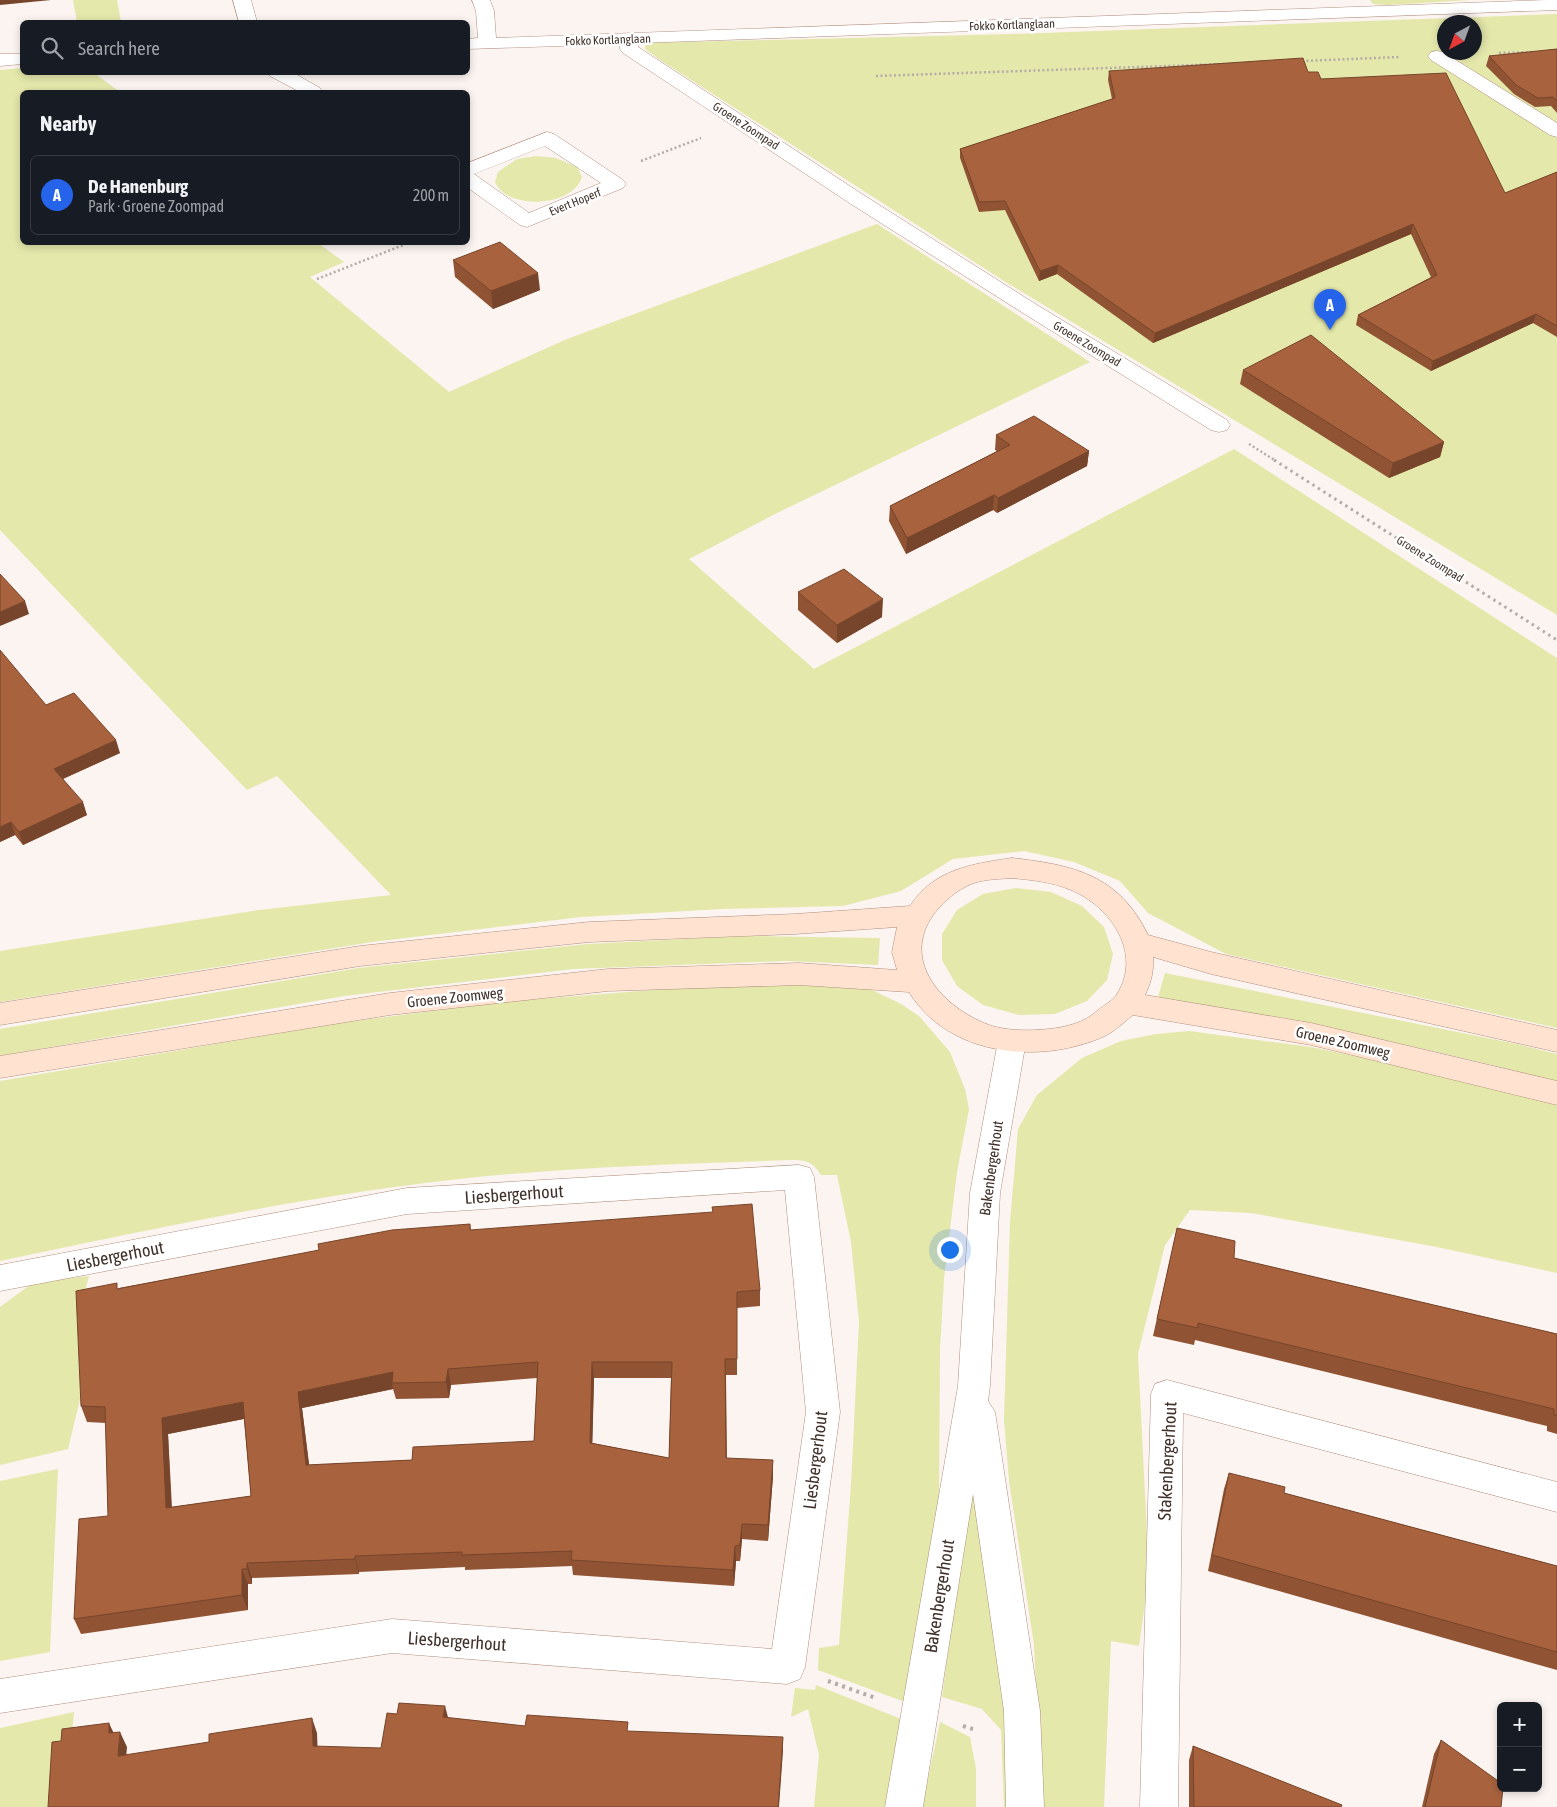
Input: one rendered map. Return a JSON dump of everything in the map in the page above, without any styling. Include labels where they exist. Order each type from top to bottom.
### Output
[{"type":"main road","points":[[1012,868],[1054,872],[1093,888],[1122,913],[1139,943],[1140,974],[1127,1003],[1098,1027],[1057,1041],[1012,1041],[971,1030],[937,1010],[914,982],[905,949],[914,916],[937,891],[971,874],[1012,868]]},
{"type":"main road","points":[[0,1014],[360,956],[589,932],[795,924],[914,916]]},
{"type":"main road","points":[[1139,943],[1211,964],[1557,1041]]},
{"type":"main road","name":"Groene Zoomweg","points":[[0,1068],[390,1004],[608,980],[798,974],[914,982]]},
{"type":"main road","name":"Groene Zoomweg","points":[[1127,1003],[1311,1034],[1557,1093]]},
{"type":"street","points":[[242,0],[247,20]]},
{"type":"street","points":[[481,0],[485,11],[487,44]]},
{"type":"street","name":"Fokko Kortlanglaan","points":[[470,44],[1557,5]]},
{"type":"street","name":"Groene Zoompad","points":[[630,39],[629,49],[1030,310],[1219,425]]},
{"type":"street","points":[[0,60],[20,59]]},
{"type":"street","points":[[1443,60],[1557,131]]},
{"type":"street","points":[[282,75],[309,90]]},
{"type":"street","name":"Evert Hoperf","points":[[470,169],[547,138],[616,184],[527,221],[470,180]]},
{"type":"street","name":"Bakenbergerhout","points":[[904,1807],[974,1386],[985,1193],[1012,1041]]},
{"type":"street","name":"Liesbergerhout","points":[[0,1278],[407,1201],[799,1177],[824,1412],[787,1667],[392,1636],[0,1696]]},
{"type":"street","name":"Bakenbergerhout","points":[[974,1386],[1022,1711],[1025,1807]]},
{"type":"street","name":"Stakenbergerhout","points":[[1159,1807],[1167,1394],[1557,1497]]},
{"type":"path","points":[[1482,54],[1538,52]]},
{"type":"path","points":[[1299,61],[1437,56]]},
{"type":"path","points":[[876,76],[1230,63]]},
{"type":"path","points":[[604,176],[741,122]]},
{"type":"path","points":[[317,279],[403,245]]},
{"type":"path","name":"Groene Zoompad","points":[[1219,425],[1557,640]]},
{"type":"green space","points":[[73,0],[117,0],[121,20],[77,20]]},
{"type":"green space","points":[[1370,0],[1470,0],[1389,5],[1373,4]]},
{"type":"green space","points":[[1557,14],[1557,615],[1004,281],[660,60],[645,49],[645,43],[1014,34],[1437,18],[1437,60],[1482,60],[1482,17]]},
{"type":"green space","points":[[20,68],[20,75],[97,75],[117,90],[20,90],[20,245],[321,245],[344,262],[310,277],[449,392],[567,339],[877,224],[1090,362],[777,513],[689,559],[814,669],[1234,449],[1557,658],[1557,1028],[1226,954],[1148,913],[1120,881],[1074,862],[1024,851],[953,859],[901,891],[843,906],[722,909],[581,917],[372,942],[0,1002],[0,951],[259,910],[391,895],[277,776],[247,790],[0,530],[0,70]]},
{"type":"green space","points":[[536,156],[556,158],[577,167],[582,177],[576,187],[566,195],[540,202],[512,198],[502,191],[495,182],[498,172],[517,159]]},
{"type":"green space","points":[[1016,888],[1051,892],[1082,906],[1104,927],[1113,954],[1107,980],[1087,1001],[1055,1014],[1019,1015],[983,1005],[957,986],[942,960],[942,934],[957,910],[983,894]]},
{"type":"green space","points":[[742,936],[880,938],[878,965],[787,961],[573,969],[344,996],[0,1056],[0,1029],[358,968],[588,944]]},
{"type":"green space","points":[[1165,973],[1517,1044],[1557,1054],[1557,1082],[1409,1046],[1158,997]]},
{"type":"green space","points":[[806,983],[850,985],[872,990],[901,1004],[919,1016],[950,1052],[965,1089],[969,1109],[957,1172],[944,1279],[940,1349],[939,1499],[905,1702],[818,1670],[819,1648],[839,1645],[851,1485],[859,1322],[851,1242],[837,1175],[821,1175],[809,1163],[791,1160],[583,1169],[459,1179],[343,1194],[286,1204],[171,1225],[0,1261],[0,1081],[332,1024],[502,1002],[691,987]]},
{"type":"green space","points":[[1189,1031],[1311,1047],[1440,1074],[1557,1103],[1557,1273],[1437,1247],[1251,1213],[1190,1210],[1165,1245],[1138,1354],[1149,1574],[1139,1646],[1111,1641],[1104,1807],[1042,1807],[1034,1645],[1009,1481],[1004,1420],[1010,1222],[1018,1129],[1037,1095],[1082,1058],[1121,1041],[1156,1034]]},
{"type":"green space","points":[[89,1276],[81,1306],[81,1395],[68,1449],[0,1465],[0,1307],[34,1282]]},
{"type":"green space","points":[[58,1469],[50,1652],[0,1661],[0,1481]]},
{"type":"green space","points":[[971,1474],[1004,1675],[1012,1807],[1004,1807],[1001,1730],[982,1709],[942,1697]]},
{"type":"green space","points":[[816,1685],[901,1719],[888,1807],[814,1807],[819,1755],[808,1709],[791,1717],[795,1688],[815,1690]]},
{"type":"green space","points":[[74,1712],[65,1807],[0,1807],[0,1728]]},
{"type":"green space","points":[[940,1722],[970,1737],[976,1769],[976,1807],[922,1807]]},
{"type":"building","points":[[1557,49],[1557,101],[1553,97],[1538,98],[1516,85],[1489,56]]},
{"type":"building","points":[[1303,58],[1308,72],[1318,72],[1321,79],[1446,73],[1505,193],[1557,172],[1557,326],[1536,314],[1433,361],[1358,315],[1437,275],[1413,224],[1155,333],[1058,265],[1040,271],[1005,201],[979,202],[960,149],[1115,98],[1109,71]]},
{"type":"building","points":[[500,242],[538,273],[491,291],[453,260]]},
{"type":"building","points":[[1311,335],[1444,442],[1393,463],[1243,370]]},
{"type":"building","points":[[1034,416],[1089,451],[998,498],[994,495],[907,538],[890,506],[1010,445],[996,435]]},
{"type":"building","points":[[844,569],[883,599],[837,625],[798,592]]},
{"type":"building","points":[[0,574],[25,601],[0,612]]},
{"type":"building","points":[[0,650],[46,705],[74,693],[116,740],[54,769],[83,802],[19,832],[11,822],[0,827]]},
{"type":"building","points":[[752,1204],[760,1290],[737,1292],[737,1359],[725,1359],[726,1458],[773,1460],[768,1525],[742,1524],[740,1545],[735,1546],[733,1570],[571,1560],[572,1551],[462,1555],[462,1552],[355,1556],[355,1559],[247,1563],[247,1569],[242,1569],[242,1595],[74,1619],[79,1519],[108,1516],[105,1407],[81,1406],[76,1291],[117,1283],[117,1289],[319,1250],[318,1244],[392,1230],[470,1224],[470,1230],[713,1212],[712,1207]],"holes":[[[538,1362],[534,1441],[413,1447],[412,1460],[306,1465],[298,1392],[393,1372],[392,1383],[446,1382],[448,1369]],[[592,1362],[672,1362],[669,1458],[590,1443]],[[243,1402],[251,1496],[166,1508],[162,1418]]]},
{"type":"building","points":[[1177,1228],[1235,1241],[1234,1258],[1557,1334],[1557,1415],[1554,1415],[1554,1409],[1198,1323],[1198,1328],[1157,1319]]},
{"type":"building","points":[[1229,1473],[1285,1487],[1284,1493],[1557,1566],[1557,1652],[1212,1555]]},
{"type":"building","points":[[399,1703],[445,1706],[443,1717],[525,1726],[527,1715],[628,1722],[627,1731],[783,1737],[778,1807],[48,1807],[52,1742],[61,1741],[62,1729],[109,1723],[109,1733],[120,1732],[118,1756],[209,1742],[209,1734],[312,1718],[313,1746],[381,1748],[387,1713],[397,1714]]},
{"type":"building","points":[[1441,1740],[1497,1780],[1497,1792],[1503,1792],[1501,1807],[1425,1807]]},
{"type":"building","points":[[1193,1746],[1342,1805],[1341,1807],[1194,1807]]},
{"type":"place","name":"De Hanenburg","points":[[1330,330]]}]
